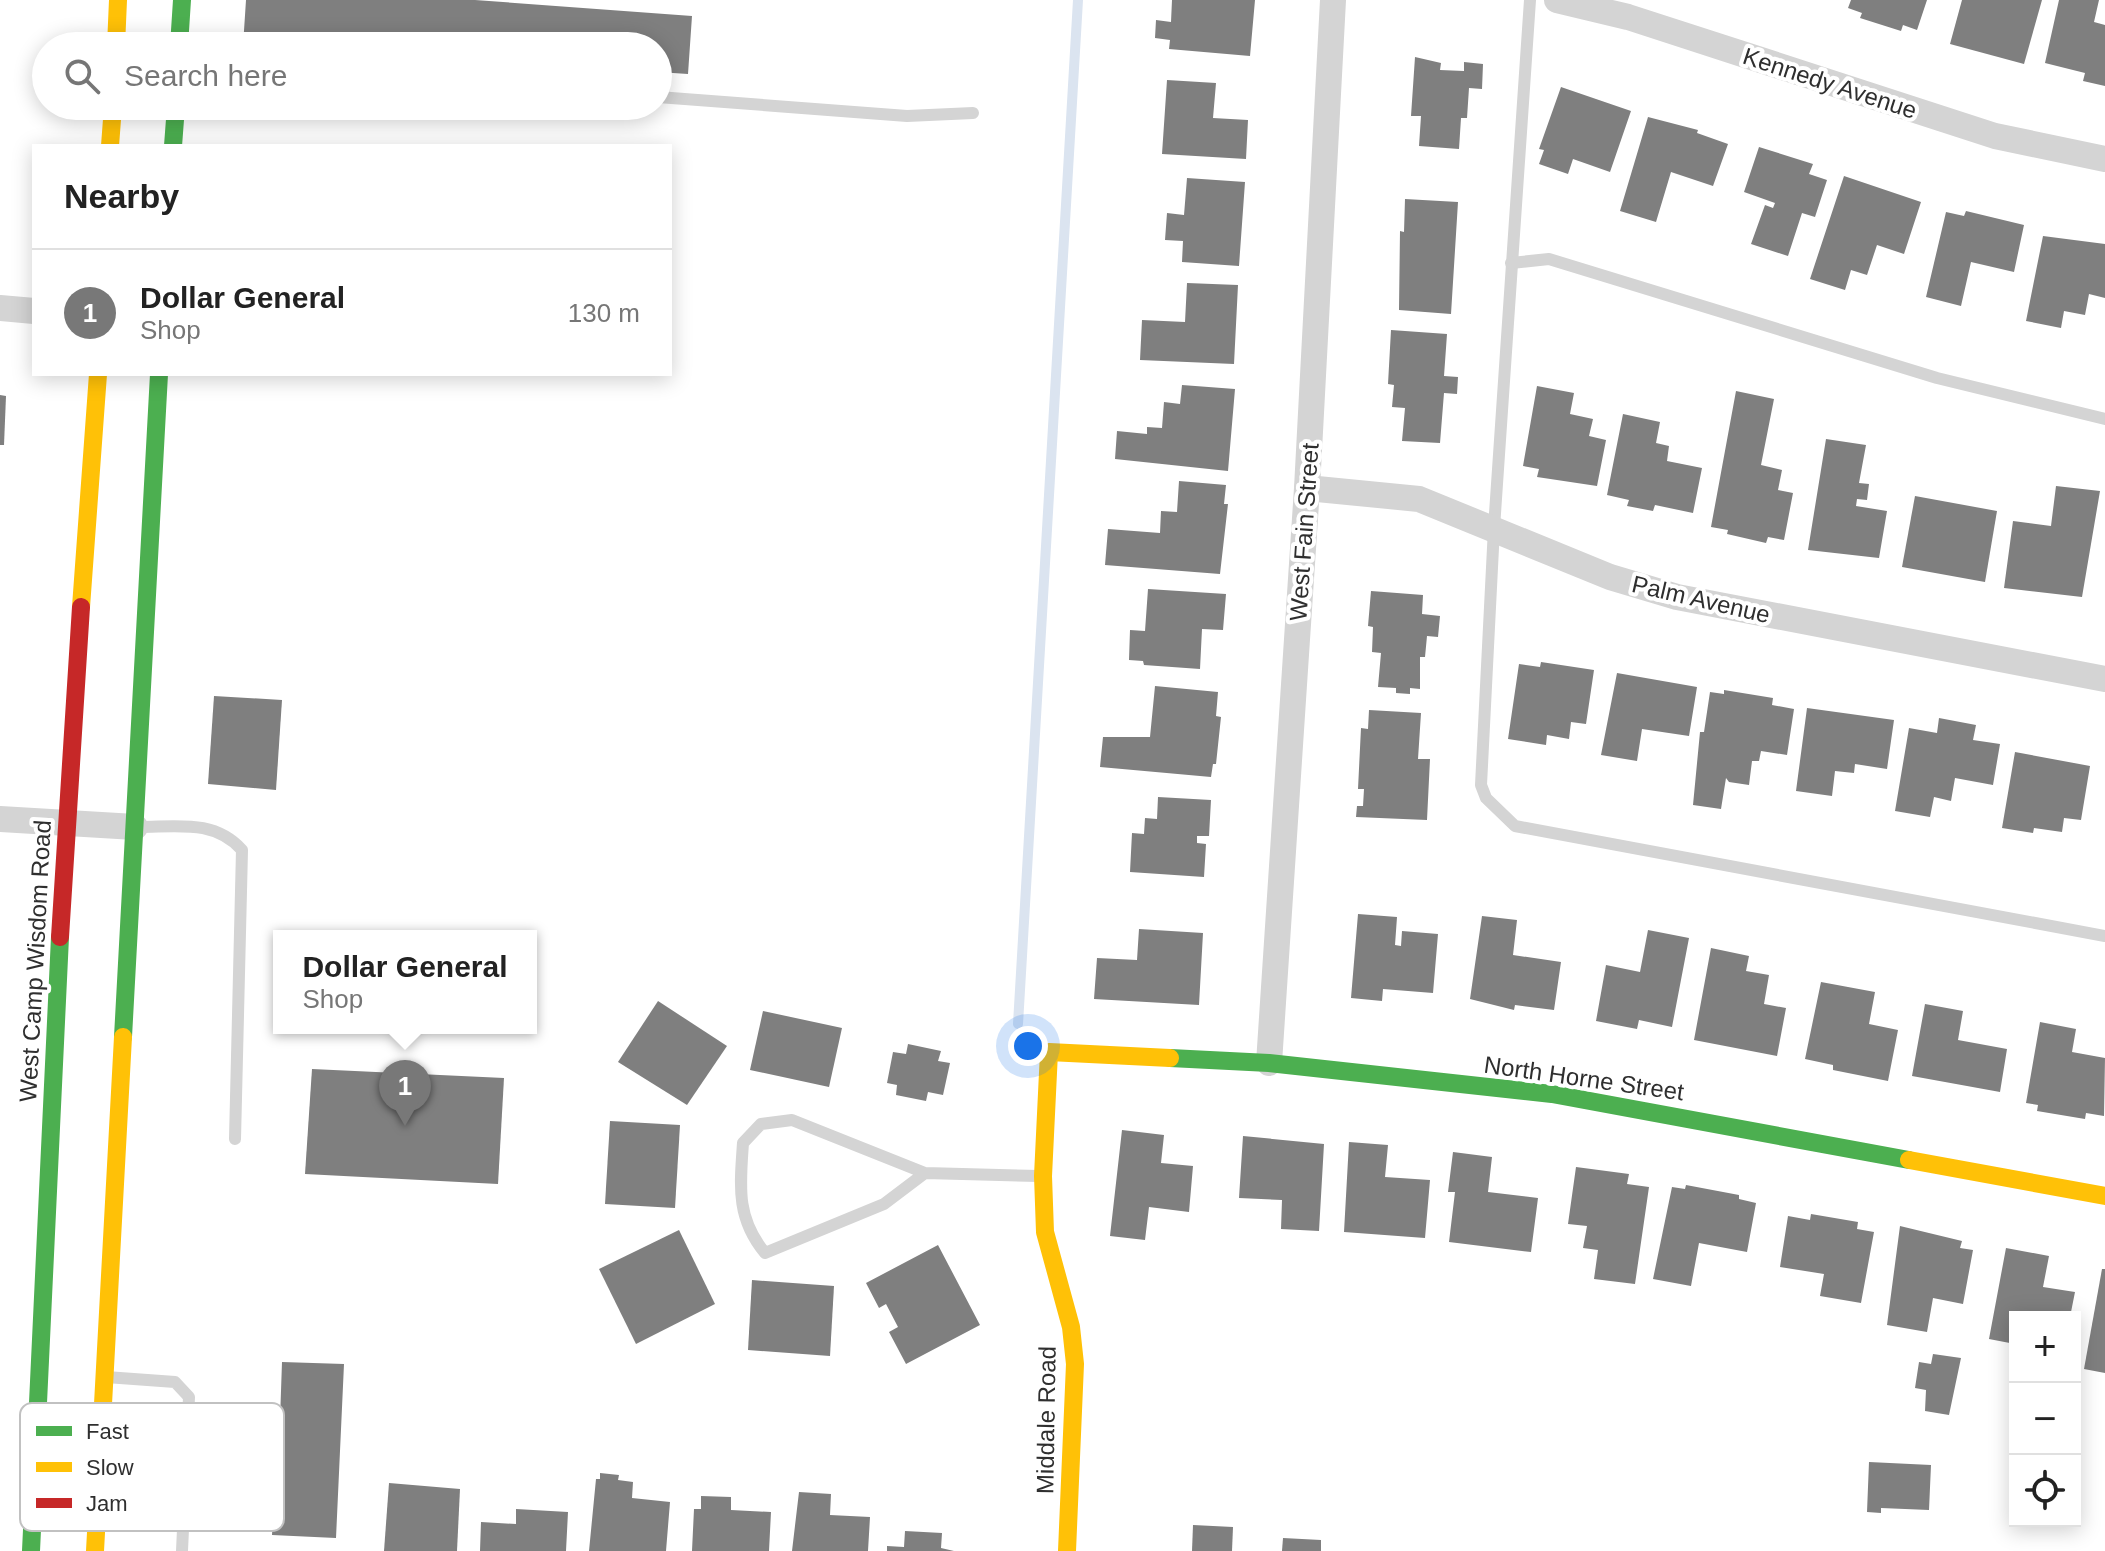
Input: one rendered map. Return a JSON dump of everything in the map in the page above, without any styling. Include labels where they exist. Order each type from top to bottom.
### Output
[{"type":"main road","points":[[117,32],[118,0]]},
{"type":"main road","points":[[180,32],[182,0]]},
{"type":"main road","points":[[110,144],[112,120]]},
{"type":"main road","points":[[173,144],[175,120]]},
{"type":"main road","name":"West Camp Wisdom Road","points":[[38,1403],[65,825],[98,376]]},
{"type":"main road","points":[[104,1403],[159,376]]},
{"type":"main road","name":"North Horne Street","points":[[1049,1052],[1269,1063],[1552,1094],[2105,1196]]},
{"type":"main road","name":"Middale Road","points":[[1049,1052],[1043,1176],[1045,1232],[1071,1327],[1075,1364],[1067,1551]]},
{"type":"main road","name":"West Camp Wisdom Road","points":[[31,1551],[32,1531]]},
{"type":"main road","points":[[95,1551],[96,1531]]},
{"type":"street","name":"West Fain Street","points":[[1269,1063],[1307,488],[1333,0]]},
{"type":"street","name":"Kennedy Avenue","points":[[1557,0],[1628,17],[1995,136],[2105,159]]},
{"type":"street","points":[[0,308],[32,311]]},
{"type":"street","name":"Palm Avenue","points":[[1307,488],[1419,499],[1610,577],[1677,597],[2105,679]]},
{"type":"street","points":[[0,819],[135,827]]},
{"type":"lane","points":[[1530,0],[1494,528],[1481,785],[1486,798],[1515,826],[2105,936]]},
{"type":"lane","points":[[672,98],[907,116],[973,113]]},
{"type":"lane","points":[[1511,263],[1549,259],[1937,378],[2105,419]]},
{"type":"lane","points":[[135,827],[205,827],[227,834],[242,850],[235,1139]]},
{"type":"lane","points":[[925,1173],[884,1204],[765,1253],[749,1233],[739,1190],[743,1143],[761,1124],[792,1120],[925,1173],[1043,1176]]},
{"type":"lane","points":[[105,1377],[175,1382],[189,1397],[189,1403]]},
{"type":"lane","points":[[182,1551],[183,1531]]},
{"type":"building","points":[[246,0],[475,0],[692,16],[688,74],[672,73],[672,32],[244,32]]},
{"type":"building","points":[[1172,0],[1255,0],[1250,56],[1169,49],[1170,40],[1155,38],[1156,20],[1171,22]]},
{"type":"building","points":[[1851,0],[1927,0],[1917,30],[1903,25],[1901,31],[1860,18],[1862,13],[1848,8]]},
{"type":"building","points":[[1962,0],[2042,0],[2024,64],[1950,44]]},
{"type":"building","points":[[2059,0],[2099,0],[2094,22],[2105,25],[2105,86],[2083,81],[2085,73],[2045,63]]},
{"type":"building","points":[[1415,57],[1441,63],[1440,70],[1464,71],[1464,62],[1483,64],[1482,89],[1469,88],[1467,118],[1461,118],[1459,149],[1419,146],[1421,116],[1411,116]]},
{"type":"building","points":[[1167,80],[1216,83],[1213,118],[1248,120],[1246,159],[1162,154]]},
{"type":"building","points":[[1561,87],[1631,111],[1610,172],[1573,159],[1568,174],[1539,164],[1544,150],[1539,149]]},
{"type":"building","points":[[1648,117],[1698,130],[1697,133],[1728,144],[1713,186],[1671,172],[1656,222],[1620,211]]},
{"type":"building","points":[[1759,147],[1813,164],[1809,174],[1827,180],[1815,217],[1802,213],[1788,256],[1751,244],[1765,205],[1773,208],[1775,203],[1744,192]]},
{"type":"building","points":[[1844,176],[1921,202],[1904,254],[1877,245],[1867,275],[1851,270],[1845,290],[1810,279]]},
{"type":"building","points":[[1187,178],[1245,182],[1239,266],[1182,262],[1183,241],[1165,240],[1167,213],[1184,215]]},
{"type":"building","points":[[1405,199],[1458,202],[1451,314],[1399,310],[1400,231],[1404,232]]},
{"type":"building","points":[[1966,211],[2024,225],[2014,272],[1971,262],[1961,306],[1926,297],[1946,212],[1964,216]]},
{"type":"building","points":[[2043,236],[2105,244],[2105,298],[2089,294],[2085,315],[2064,311],[2061,328],[2026,321]]},
{"type":"building","points":[[1187,283],[1238,285],[1234,364],[1140,360],[1142,320],[1185,322]]},
{"type":"building","points":[[1391,330],[1447,334],[1444,376],[1458,377],[1457,394],[1444,393],[1440,443],[1402,441],[1405,408],[1392,407],[1394,385],[1388,384]]},
{"type":"building","points":[[1182,385],[1235,389],[1228,471],[1115,459],[1117,431],[1147,434],[1147,427],[1162,428],[1164,402],[1180,404]]},
{"type":"building","points":[[1537,386],[1574,393],[1570,414],[1593,419],[1589,436],[1606,440],[1597,486],[1537,477],[1539,469],[1523,466]]},
{"type":"building","points":[[1736,391],[1774,399],[1761,465],[1782,470],[1778,490],[1793,493],[1784,540],[1768,537],[1766,543],[1711,527]]},
{"type":"building","points":[[0,395],[6,396],[4,445],[0,445]]},
{"type":"building","points":[[1623,414],[1660,422],[1656,443],[1669,446],[1667,461],[1702,468],[1693,513],[1655,505],[1653,511],[1627,506],[1629,500],[1607,495]]},
{"type":"building","points":[[1826,439],[1866,445],[1859,483],[1869,484],[1867,500],[1857,499],[1856,506],[1887,511],[1879,558],[1808,550]]},
{"type":"building","points":[[1179,481],[1226,485],[1224,504],[1228,504],[1220,574],[1105,565],[1108,529],[1160,533],[1161,511],[1177,512]]},
{"type":"building","points":[[2056,486],[2100,491],[2082,597],[2004,588],[2013,521],[2051,526]]},
{"type":"building","points":[[1915,496],[1997,511],[1985,582],[1902,567]]},
{"type":"building","points":[[1148,589],[1226,594],[1223,630],[1202,629],[1200,669],[1144,665],[1143,661],[1129,660],[1130,630],[1145,631]]},
{"type":"building","points":[[1371,591],[1423,595],[1422,614],[1440,616],[1438,637],[1427,636],[1425,657],[1420,657],[1420,689],[1410,688],[1410,694],[1396,693],[1396,688],[1378,687],[1381,653],[1372,652],[1373,627],[1368,626]]},
{"type":"building","points":[[1541,662],[1594,670],[1586,724],[1571,722],[1569,739],[1547,735],[1546,745],[1508,739],[1519,664],[1540,667]]},
{"type":"building","points":[[1617,673],[1697,687],[1689,736],[1642,729],[1637,761],[1601,755]]},
{"type":"building","points":[[1155,686],[1218,692],[1216,716],[1221,717],[1216,764],[1213,764],[1211,777],[1100,767],[1103,737],[1150,737]]},
{"type":"building","points":[[1724,690],[1773,698],[1772,705],[1794,709],[1787,755],[1761,751],[1759,761],[1752,761],[1749,785],[1729,782],[1726,778],[1721,809],[1693,805],[1700,732],[1704,732],[1710,692],[1724,694]]},
{"type":"building","points":[[214,696],[282,700],[276,790],[208,784]]},
{"type":"building","points":[[1807,708],[1894,720],[1887,769],[1855,764],[1854,773],[1835,771],[1832,796],[1796,791]]},
{"type":"building","points":[[1369,710],[1421,713],[1418,759],[1430,759],[1427,820],[1356,817],[1357,806],[1363,806],[1364,789],[1358,789],[1361,728],[1368,729]]},
{"type":"building","points":[[1939,718],[1976,725],[1973,740],[2000,744],[1993,785],[1955,778],[1951,801],[1934,797],[1930,817],[1895,811],[1909,728],[1937,733]]},
{"type":"building","points":[[2015,752],[2090,766],[2081,820],[2064,818],[2062,832],[2034,828],[2033,833],[2002,828]]},
{"type":"building","points":[[1158,797],[1211,800],[1209,836],[1197,836],[1197,843],[1206,844],[1204,877],[1130,872],[1132,833],[1144,834],[1145,818],[1157,819]]},
{"type":"building","points":[[1358,914],[1397,917],[1395,945],[1401,946],[1402,931],[1438,934],[1433,993],[1383,989],[1382,1001],[1351,998]]},
{"type":"building","points":[[1482,916],[1517,920],[1513,955],[1561,962],[1554,1010],[1515,1005],[1514,1010],[1470,999]]},
{"type":"building","points":[[1139,929],[1203,933],[1199,1005],[1094,999],[1097,958],[1137,960]]},
{"type":"building","points":[[1648,930],[1689,938],[1672,1027],[1639,1020],[1637,1029],[1596,1021],[1606,965],[1640,972]]},
{"type":"building","points":[[1711,948],[1749,956],[1746,971],[1769,975],[1764,1004],[1786,1008],[1777,1056],[1694,1040]]},
{"type":"building","points":[[1821,982],[1875,992],[1869,1024],[1898,1030],[1888,1081],[1833,1070],[1833,1065],[1805,1059]]},
{"type":"building","points":[[658,1001],[727,1046],[687,1105],[618,1062]]},
{"type":"building","points":[[1925,1004],[1963,1011],[1958,1040],[2007,1049],[2000,1092],[1912,1076]]},
{"type":"building","points":[[763,1011],[842,1028],[829,1087],[750,1070]]},
{"type":"building","points":[[2040,1022],[2076,1029],[2072,1052],[2105,1058],[2104,1116],[2086,1113],[2085,1119],[2037,1111],[2038,1105],[2026,1103]]},
{"type":"building","points":[[908,1044],[941,1051],[938,1061],[950,1063],[943,1095],[928,1092],[926,1101],[896,1095],[897,1085],[887,1083],[893,1052],[906,1054]]},
{"type":"building","points":[[312,1069],[504,1078],[498,1184],[305,1174]]},
{"type":"building","points":[[610,1121],[680,1125],[675,1208],[605,1204]]},
{"type":"building","points":[[1122,1130],[1164,1135],[1161,1163],[1193,1166],[1189,1212],[1149,1207],[1145,1240],[1110,1236]]},
{"type":"building","points":[[1243,1136],[1324,1144],[1319,1231],[1281,1229],[1282,1200],[1239,1198]]},
{"type":"building","points":[[1349,1142],[1388,1145],[1385,1177],[1430,1180],[1425,1238],[1344,1232]]},
{"type":"building","points":[[1453,1152],[1492,1157],[1488,1192],[1538,1198],[1531,1252],[1449,1242],[1455,1192],[1448,1192]]},
{"type":"building","points":[[1576,1167],[1629,1174],[1627,1184],[1649,1187],[1635,1284],[1594,1279],[1598,1250],[1583,1248],[1587,1226],[1568,1224]]},
{"type":"building","points":[[1686,1185],[1739,1195],[1739,1199],[1756,1203],[1747,1252],[1699,1243],[1691,1286],[1653,1279],[1672,1187],[1685,1189]]},
{"type":"building","points":[[1811,1214],[1858,1222],[1857,1229],[1874,1232],[1861,1303],[1820,1296],[1824,1274],[1780,1267],[1788,1216],[1810,1220]]},
{"type":"building","points":[[1900,1226],[1962,1241],[1960,1248],[1973,1250],[1963,1304],[1933,1298],[1927,1332],[1887,1325]]},
{"type":"building","points":[[679,1230],[715,1304],[636,1344],[599,1269]]},
{"type":"building","points":[[938,1245],[980,1325],[906,1364],[889,1332],[898,1327],[886,1304],[879,1308],[866,1283]]},
{"type":"building","points":[[2006,1248],[2049,1256],[2043,1287],[2075,1292],[2071,1311],[2009,1311],[2009,1343],[1989,1339]]},
{"type":"building","points":[[2102,1269],[2105,1269],[2105,1373],[2084,1369]]},
{"type":"building","points":[[752,1280],[834,1286],[830,1356],[748,1350]]},
{"type":"building","points":[[1933,1354],[1961,1358],[1949,1415],[1925,1411],[1926,1390],[1915,1388],[1919,1362],[1931,1364]]},
{"type":"building","points":[[282,1362],[344,1364],[336,1538],[272,1535],[272,1531],[284,1531],[284,1403],[281,1403]]},
{"type":"building","points":[[1869,1462],[1931,1465],[1929,1510],[1881,1508],[1881,1513],[1867,1512]]},
{"type":"building","points":[[600,1473],[619,1475],[618,1480],[633,1482],[632,1498],[670,1502],[666,1551],[589,1551],[596,1479],[600,1479]]},
{"type":"building","points":[[389,1483],[460,1489],[457,1551],[384,1551]]},
{"type":"building","points":[[799,1492],[831,1494],[830,1515],[870,1517],[868,1551],[792,1551]]},
{"type":"building","points":[[701,1496],[731,1497],[731,1510],[771,1512],[769,1551],[692,1551],[694,1509],[701,1509]]},
{"type":"building","points":[[516,1509],[568,1512],[566,1551],[480,1551],[481,1522],[516,1524]]},
{"type":"building","points":[[1193,1525],[1233,1527],[1232,1551],[1192,1551]]},
{"type":"building","points":[[905,1531],[942,1533],[941,1548],[954,1551],[887,1551],[887,1546],[904,1547]]},
{"type":"building","points":[[1283,1538],[1321,1540],[1321,1551],[1282,1551]]},
{"type":"waterway","points":[[1018,1024],[1078,0]]},
{"type":"traffic: fast","points":[[180,32],[182,0]]},
{"type":"traffic: fast","points":[[173,144],[175,120]]},
{"type":"traffic: fast","points":[[123,1037],[159,376]]},
{"type":"traffic: fast","points":[[38,1403],[60,937]]},
{"type":"traffic: fast","points":[[1170,1058],[1269,1063],[1552,1094],[1909,1160]]},
{"type":"traffic: fast","points":[[31,1551],[32,1531]]},
{"type":"traffic: slow","points":[[117,32],[118,0]]},
{"type":"traffic: slow","points":[[110,144],[112,120]]},
{"type":"traffic: slow","points":[[81,607],[98,376]]},
{"type":"traffic: slow","points":[[103,1403],[123,1037]]},
{"type":"traffic: slow","points":[[1067,1551],[1075,1364],[1071,1327],[1045,1232],[1043,1176],[1049,1052],[1170,1058]]},
{"type":"traffic: slow","points":[[1909,1160],[2105,1196]]},
{"type":"traffic: slow","points":[[95,1551],[96,1531]]},
{"type":"traffic: jam","points":[[60,937],[81,607]]},
{"type":"place","name":"Dollar General","points":[[405,1126]]}]
